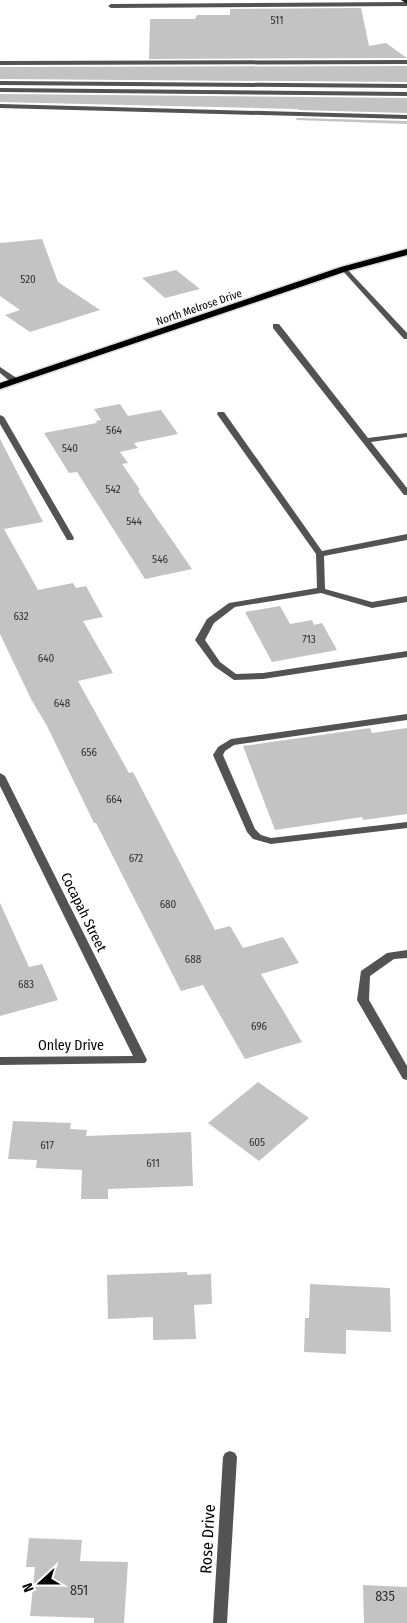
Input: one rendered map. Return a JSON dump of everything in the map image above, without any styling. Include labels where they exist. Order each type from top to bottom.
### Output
[{"type":"main road","name":"North Melrose Drive","points":[[0,386],[344,269],[407,252]]},
{"type":"street","points":[[111,6],[406,2]]},
{"type":"street","points":[[0,63],[407,62]]},
{"type":"street","points":[[0,83],[407,86]]},
{"type":"street","points":[[0,90],[407,94]]},
{"type":"street","points":[[0,106],[407,117]]},
{"type":"street","points":[[344,269],[407,337]]},
{"type":"street","points":[[276,326],[407,493]]},
{"type":"street","points":[[0,369],[15,381]]},
{"type":"street","points":[[221,414],[320,554],[321,590]]},
{"type":"street","points":[[0,417],[70,538]]},
{"type":"street","points":[[365,441],[407,434]]},
{"type":"street","points":[[320,554],[407,537]]},
{"type":"street","points":[[407,599],[372,605],[321,590],[232,605],[210,621],[200,640],[217,664],[234,677],[262,676],[407,654]]},
{"type":"street","points":[[407,716],[231,742],[218,755],[251,830],[257,836],[270,840],[407,825]]},
{"type":"street","name":"Cocapah Street","points":[[0,776],[141,1060]]},
{"type":"street","points":[[407,954],[391,956],[365,974],[363,1000],[407,1076]]},
{"type":"street","name":"Onley Drive","points":[[0,1061],[141,1060]]},
{"type":"street","name":"Rose Drive","points":[[220,1623],[230,1457]]},
{"type":"building","points":[[361,8],[369,46],[386,43],[407,58],[149,59],[150,19],[195,19],[197,15],[230,15],[230,9]]},
{"type":"building","points":[[407,66],[407,82],[0,79],[0,67]]},
{"type":"building","points":[[0,94],[407,98],[407,113],[0,102]]},
{"type":"building","points":[[297,118],[407,121],[407,124],[296,120]]},
{"type":"building","points":[[42,239],[58,282],[100,310],[30,332],[5,315],[20,310],[0,296],[0,243]]},
{"type":"building","points":[[176,270],[200,289],[165,298],[142,278]]},
{"type":"building","points":[[120,404],[128,416],[161,410],[178,434],[134,443],[138,448],[120,452],[128,463],[122,464],[140,490],[138,491],[192,569],[145,579],[77,472],[69,473],[44,433],[97,423],[96,421],[101,420],[94,409]]},
{"type":"building","points":[[0,439],[43,522],[4,529],[38,590],[73,583],[76,588],[86,586],[103,617],[83,621],[113,673],[78,681],[129,773],[133,772],[215,930],[230,926],[243,948],[283,937],[299,963],[261,974],[302,1042],[245,1059],[203,985],[181,991],[96,823],[94,823],[47,726],[31,699],[0,634]]},
{"type":"building","points":[[280,606],[290,624],[312,620],[314,625],[322,623],[337,650],[272,662],[245,612]]},
{"type":"building","points":[[370,728],[372,733],[407,728],[407,814],[363,820],[362,817],[275,830],[243,746]]},
{"type":"building","points":[[0,903],[29,967],[42,964],[58,1000],[0,1016]]},
{"type":"building","points":[[258,1082],[309,1118],[259,1161],[208,1123]]},
{"type":"building","points":[[13,1121],[71,1123],[70,1129],[87,1130],[86,1136],[191,1132],[193,1186],[108,1189],[108,1199],[81,1199],[82,1170],[36,1168],[37,1160],[8,1159]]},
{"type":"building","points":[[187,1272],[187,1275],[211,1274],[212,1304],[194,1305],[196,1339],[153,1340],[153,1317],[108,1319],[107,1275]]},
{"type":"building","points":[[310,1284],[390,1288],[391,1332],[346,1330],[346,1354],[304,1352],[305,1318],[309,1318]]},
{"type":"building","points":[[29,1538],[82,1540],[80,1561],[128,1562],[124,1623],[94,1623],[94,1618],[30,1616],[35,1567],[26,1567]]},
{"type":"building","points":[[363,1585],[407,1587],[407,1623],[364,1623]]}]
